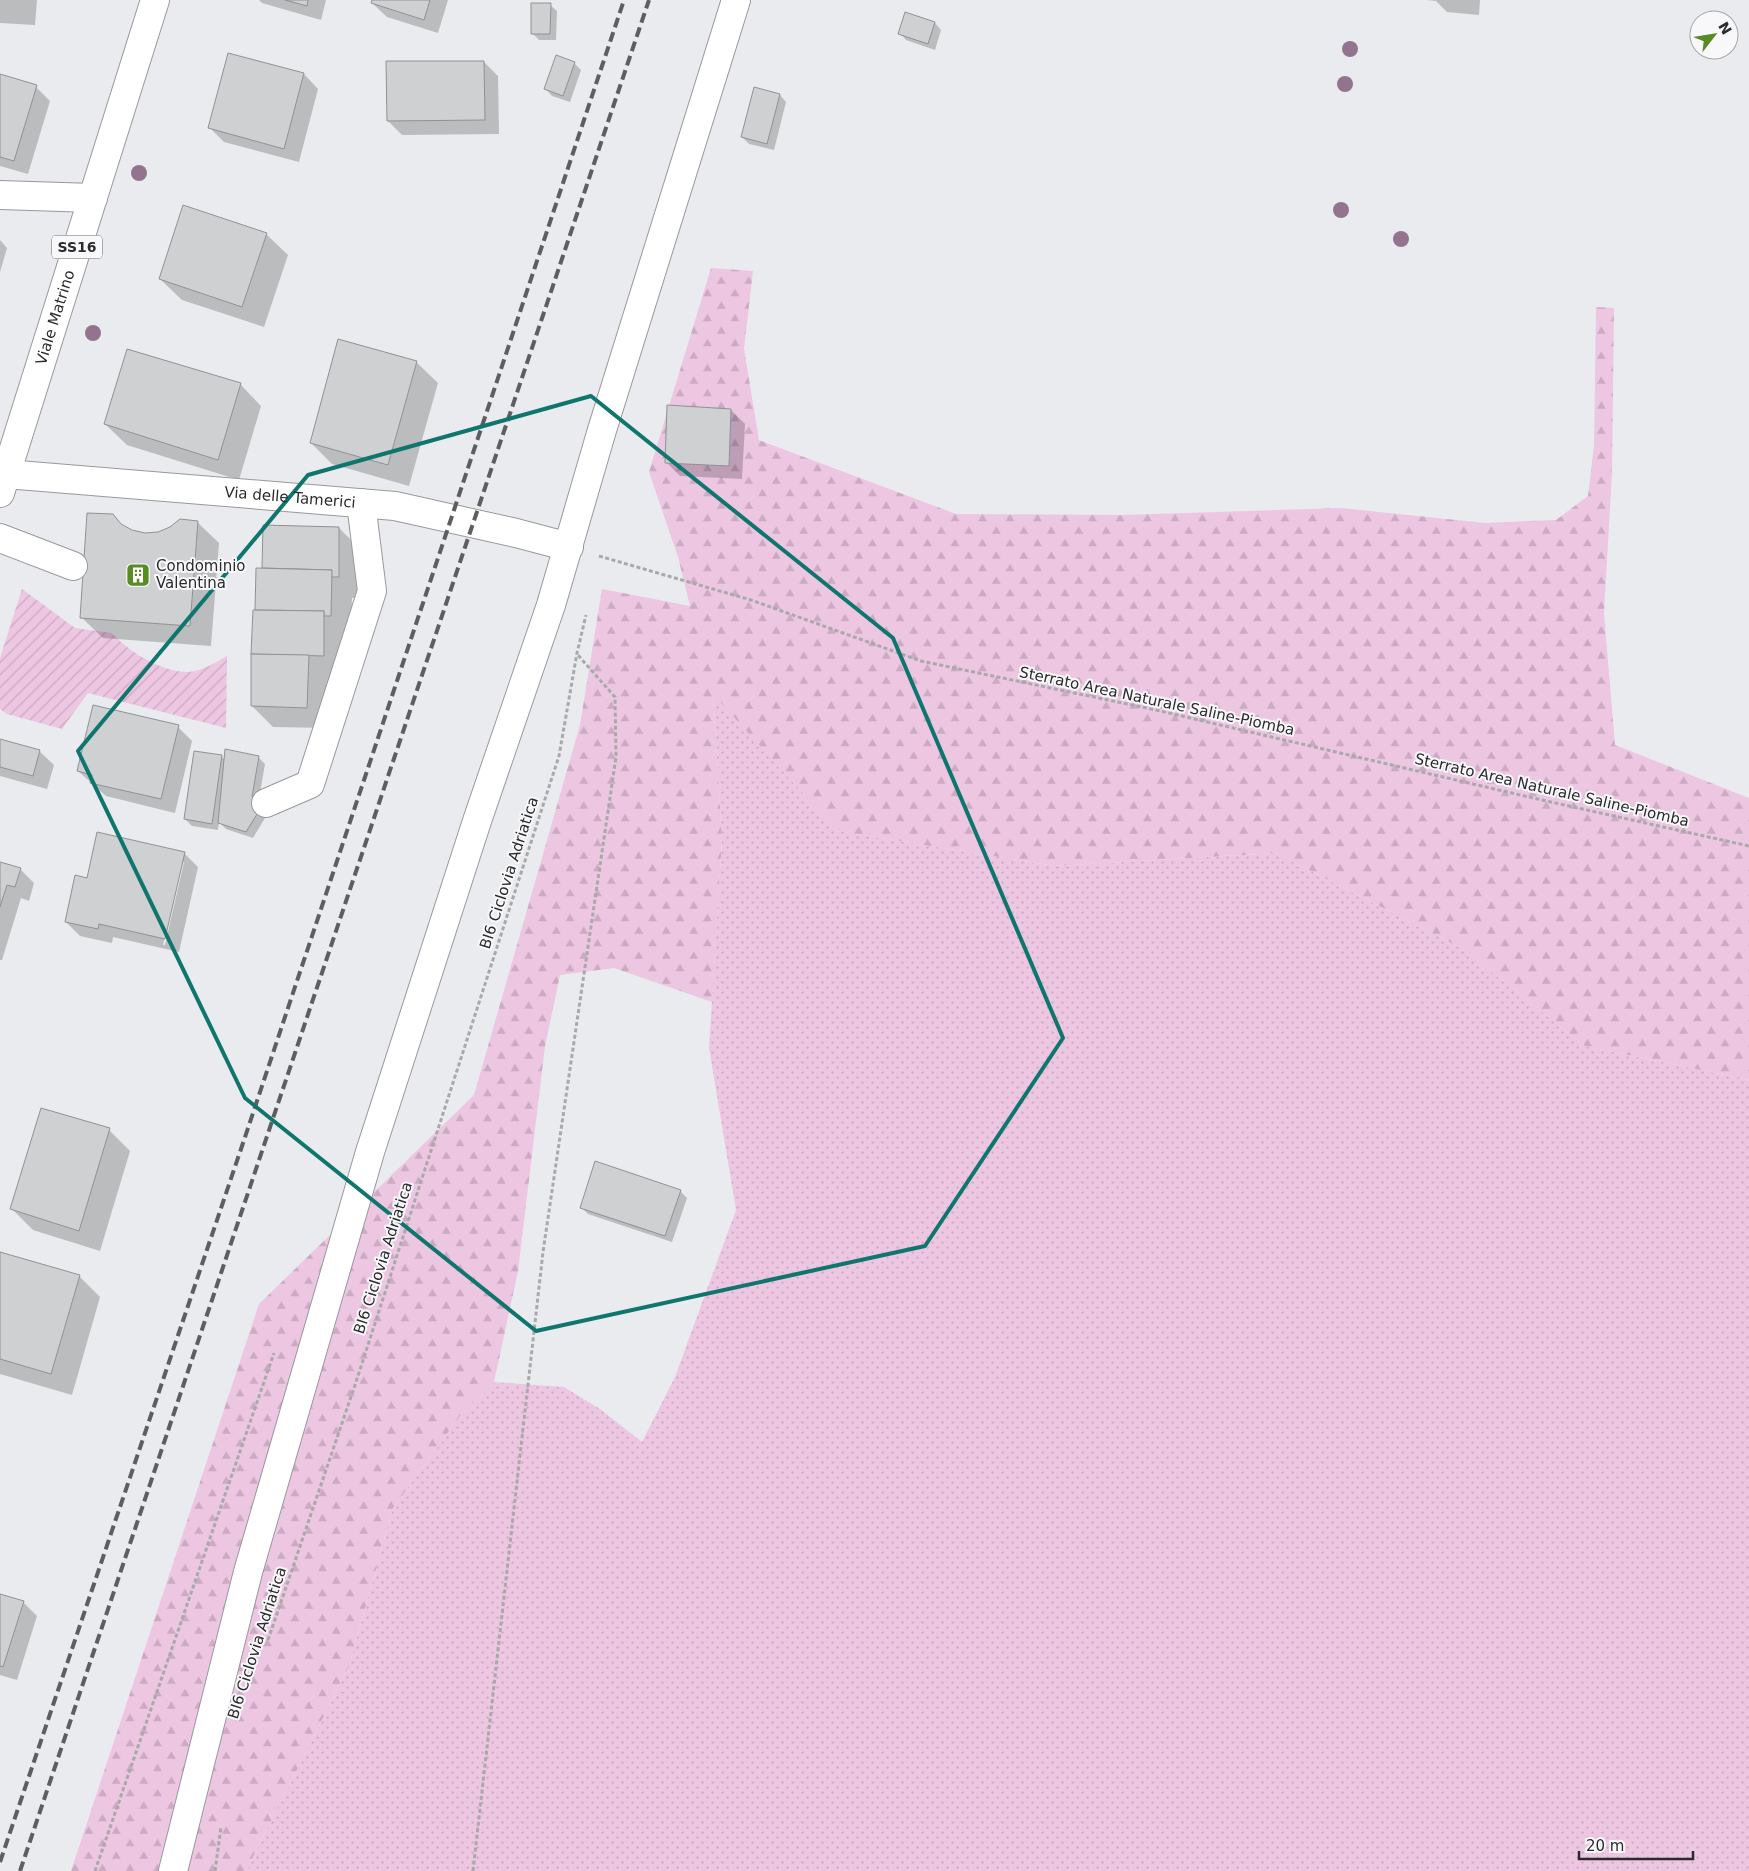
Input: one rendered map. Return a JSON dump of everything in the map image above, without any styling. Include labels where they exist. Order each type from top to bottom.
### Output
[{"type":"street","name":"Viale Matrino","points":[[3,484],[156,0]]},
{"type":"street","points":[[173,1871],[248,1572],[370,1152],[477,820],[551,605],[602,430],[736,0]]},
{"type":"street","points":[[0,195],[93,198]]},
{"type":"street","name":"Via delle Tamerici","points":[[3,484],[395,506],[569,547]]},
{"type":"street","points":[[266,803],[310,784],[372,591],[361,503]]},
{"type":"street","points":[[0,538],[73,566]]},
{"type":"path","name":"Sterrato Area Naturale Saline-Piomba","points":[[569,547],[751,600],[921,661],[1156,710],[1749,846]]},
{"type":"path","name":"BI6 Ciclovia Adriatica","points":[[266,1646],[354,1388],[559,756],[577,653],[615,697],[616,757],[542,1252],[473,1871]]},
{"type":"path","points":[[95,1871],[274,1352]]},
{"type":"path","points":[[214,1871],[222,1824]]},
{"type":"highlighted area","points":[[591,396],[893,638],[1063,1038],[925,1246],[536,1331],[245,1098],[78,751],[308,475]]},
{"type":"green space","points":[[711,268],[753,271],[744,349],[759,440],[956,514],[1121,515],[1341,508],[1485,523],[1556,520],[1588,496],[1594,445],[1596,307],[1614,308],[1612,472],[1604,613],[1615,745],[1749,798],[1749,1080],[1585,1046],[1463,949],[1276,853],[1055,866],[837,831],[713,694],[722,839],[712,1002],[614,968],[560,975],[545,1046],[518,1271],[494,1382],[460,1416],[393,1508],[349,1666],[246,1871],[71,1871],[259,1304],[474,1095],[580,725],[602,589],[690,606],[678,557],[649,472]]},
{"type":"green space","points":[[22,589],[75,628],[112,633],[138,655],[162,667],[185,672],[195,671],[227,656],[226,728],[88,693],[62,729],[7,714],[0,709],[0,658]]},
{"type":"green space","points":[[713,693],[837,831],[1055,866],[1276,853],[1463,949],[1585,1046],[1749,1080],[1749,1871],[246,1871],[349,1666],[393,1508],[460,1416],[494,1382],[564,1387],[600,1409],[642,1442],[675,1377],[736,1210],[709,1048],[722,839]]},
{"type":"building","points":[[285,0],[308,0],[307,6]]},
{"type":"building","points":[[372,0],[430,0],[424,20],[371,3]]},
{"type":"building","points":[[531,3],[551,3],[550,34],[531,34]]},
{"type":"building","points":[[905,12],[935,22],[928,44],[898,34]]},
{"type":"building","points":[[228,53],[304,73],[284,149],[208,128]]},
{"type":"building","points":[[556,55],[575,62],[563,96],[544,89]]},
{"type":"building","points":[[386,61],[484,61],[485,120],[387,121]]},
{"type":"building","points":[[0,74],[37,85],[14,161],[0,157]]},
{"type":"building","points":[[754,87],[780,94],[767,144],[741,137]]},
{"type":"building","points":[[183,205],[267,233],[242,307],[159,279]]},
{"type":"building","points":[[338,339],[417,361],[388,465],[310,443]]},
{"type":"building","points":[[127,349],[241,383],[218,460],[104,424]]},
{"type":"building","points":[[667,405],[731,409],[729,466],[665,463]]},
{"type":"building","name":"Condominio Valentina","points":[[87,513],[113,514],[121,524],[132,530],[145,533],[158,532],[170,527],[180,519],[198,521],[190,626],[80,618]]},
{"type":"building","points":[[263,525],[339,527],[339,577],[331,577],[332,570],[262,568]]},
{"type":"building","points":[[256,568],[332,570],[331,616],[324,616],[324,611],[255,610]]},
{"type":"building","points":[[253,610],[324,611],[324,656],[251,654]]},
{"type":"building","points":[[251,654],[309,655],[307,708],[251,706]]},
{"type":"building","points":[[93,705],[179,725],[161,799],[90,783],[92,775],[77,771]]},
{"type":"building","points":[[0,739],[40,750],[33,776],[0,767]]},
{"type":"building","points":[[225,749],[259,756],[252,797],[262,806],[246,832],[218,823]]},
{"type":"building","points":[[194,751],[222,755],[212,824],[184,819]]},
{"type":"building","points":[[97,832],[185,852],[165,939],[99,924],[98,929],[65,922],[75,875],[87,878]]},
{"type":"building","points":[[0,862],[21,868],[15,887],[7,885],[0,907]]},
{"type":"building","points":[[41,1108],[110,1128],[79,1231],[10,1209]]},
{"type":"building","points":[[595,1161],[681,1190],[665,1236],[580,1208]]},
{"type":"building","points":[[0,1252],[80,1275],[51,1374],[0,1359]]},
{"type":"building","points":[[0,1594],[24,1601],[3,1667],[0,1666]]},
{"type":"railway","points":[[0,1862],[241,1149],[624,0]]},
{"type":"railway","points":[[20,1871],[649,0]]},
{"type":"place","name":"Condominio Valentina","points":[[138,575]]}]
